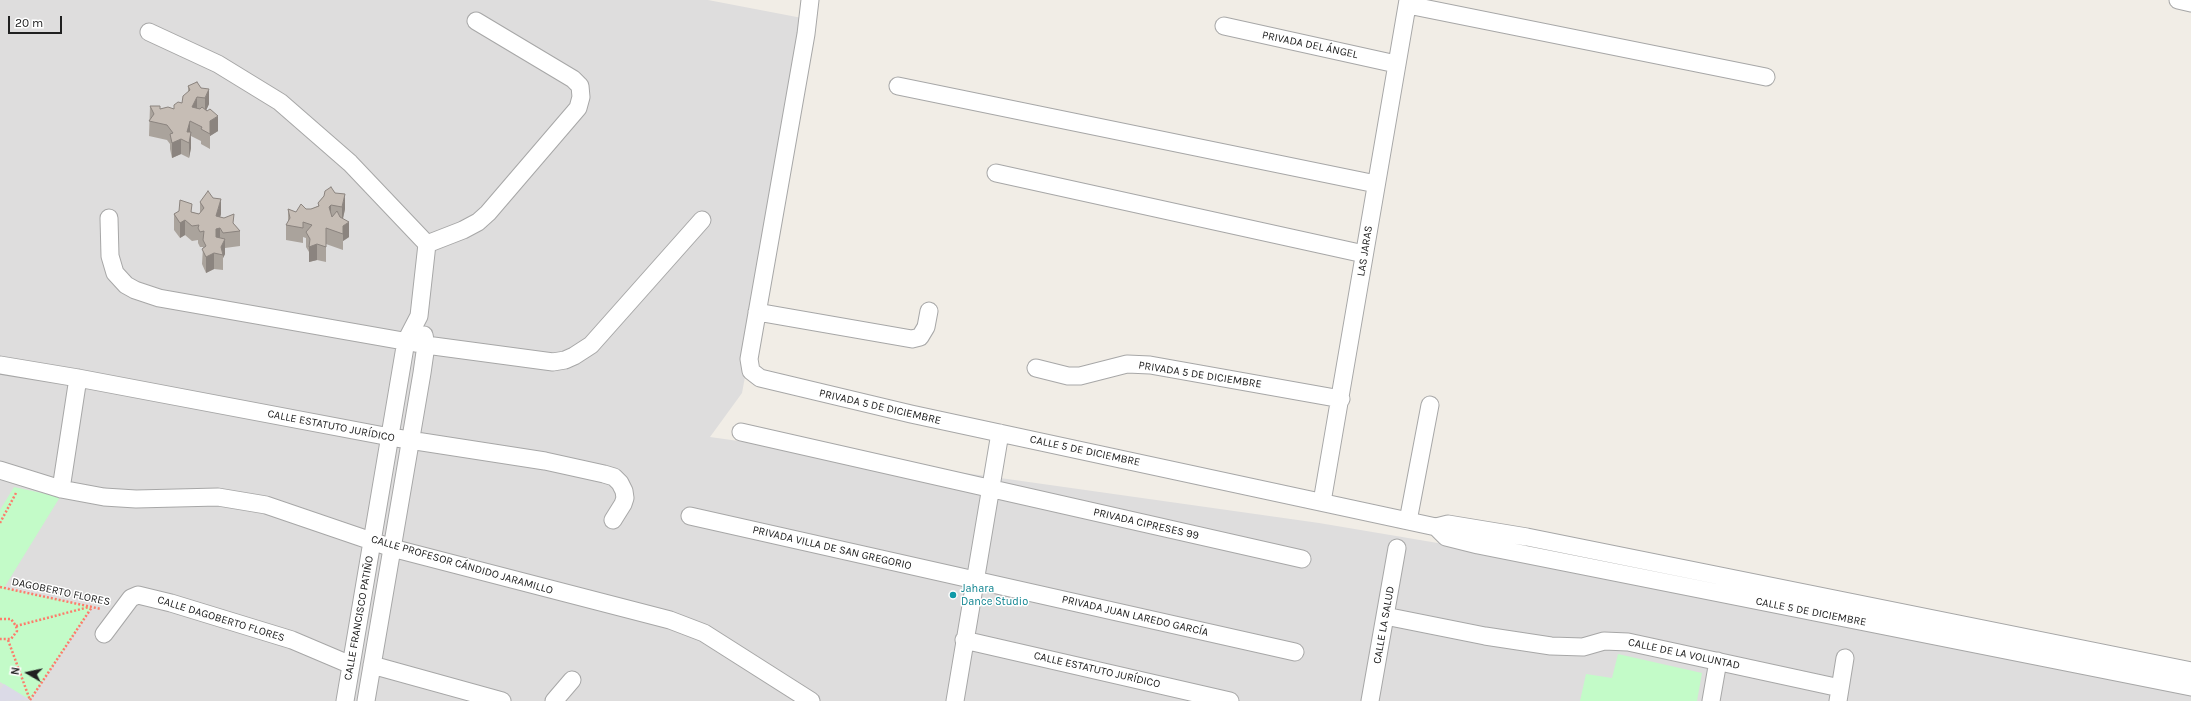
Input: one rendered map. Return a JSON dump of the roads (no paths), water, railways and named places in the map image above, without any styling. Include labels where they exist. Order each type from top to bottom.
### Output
[{"type":"street","points":[[810,0],[806,34],[758,312],[912,339],[920,337],[926,326],[929,311]]},
{"type":"street","points":[[2178,0],[2191,3]]},
{"type":"street","points":[[1408,3],[1766,76]]},
{"type":"street","name":"LAS JARAS","points":[[1322,502],[1341,399],[1396,64],[1408,3]]},
{"type":"street","points":[[427,244],[463,230],[478,222],[488,213],[578,108],[581,97],[580,86],[573,79],[476,21]]},
{"type":"street","name":"PRIVADA DEL ÁNGEL","points":[[1224,26],[1396,64]]},
{"type":"street","points":[[149,32],[218,64],[280,102],[350,163],[427,244],[419,316],[426,345]]},
{"type":"street","points":[[898,86],[1376,184]]},
{"type":"street","points":[[996,173],[1364,254]]},
{"type":"street","points":[[108,218],[110,256],[115,273],[126,285],[135,290],[159,298],[426,345],[553,362],[574,356],[591,345],[702,220]]},
{"type":"street","name":"PRIVADA 5 DE DICIEMBRE","points":[[758,312],[749,367],[760,378],[911,414],[1000,433]]},
{"type":"street","name":"CALLE FRANCISCO PATIÑO","points":[[345,701],[406,341],[419,316]]},
{"type":"street","name":"CALLE FRANCISCO PATIÑO","points":[[366,701],[426,345]]},
{"type":"street","name":"PRIVADA 5 DE DICIEMBRE","points":[[1036,368],[1068,376],[1080,376],[1127,364],[1150,365],[1341,399]]},
{"type":"street","name":"CALLE ESTATUTO JURÍDICO","points":[[0,365],[78,378],[390,437],[545,461],[614,477],[620,483],[626,498],[613,520]]},
{"type":"street","points":[[61,489],[78,378]]},
{"type":"street","points":[[1408,521],[1430,406]]},
{"type":"street","points":[[740,432],[990,488]]},
{"type":"street","points":[[955,701],[964,640],[1000,433]]},
{"type":"street","name":"CALLE 5 DE DICIEMBRE","points":[[1000,433],[1436,527],[1448,524],[1527,537],[2191,671]]},
{"type":"street","name":"CALLE PROFESOR CÁNDIDO JARAMILLO","points":[[0,470],[61,489],[104,497],[136,499],[218,497],[234,498],[266,505],[392,548],[670,620],[704,633],[811,701]]},
{"type":"street","name":"PRIVADA CIPRESES 99","points":[[990,488],[1302,559]]},
{"type":"street","name":"PRIVADA VILLA DE SAN GREGORIO","points":[[690,516],[975,579]]},
{"type":"street","name":"CALLE 5 DE DICIEMBRE","points":[[1436,527],[1446,537],[1478,545],[2191,687]]},
{"type":"street","name":"CALLE LA SALUD","points":[[1370,701],[1397,548]]},
{"type":"street","name":"PRIVADA JUAN LAREDO GARCÍA","points":[[975,579],[1295,652]]},
{"type":"street","name":"CALLE DAGOBERTO FLORES","points":[[104,634],[119,612],[133,596],[146,597],[292,640],[351,665]]},
{"type":"street","name":"CALLE DE LA VOLUNTAD","points":[[1385,616],[1485,636],[1551,646],[1583,647],[1604,642],[1628,642],[1718,661],[1839,694]]},
{"type":"street","name":"CALLE ESTATUTO JURÍDICO","points":[[964,640],[1230,701]]},
{"type":"street","points":[[1839,694],[1845,658]]},
{"type":"street","points":[[1711,701],[1718,661]]},
{"type":"street","points":[[372,665],[502,701]]},
{"type":"street","points":[[554,701],[572,680]]},
{"type":"place","name":"Jahara Dance Studio","points":[[953,595]]}]
